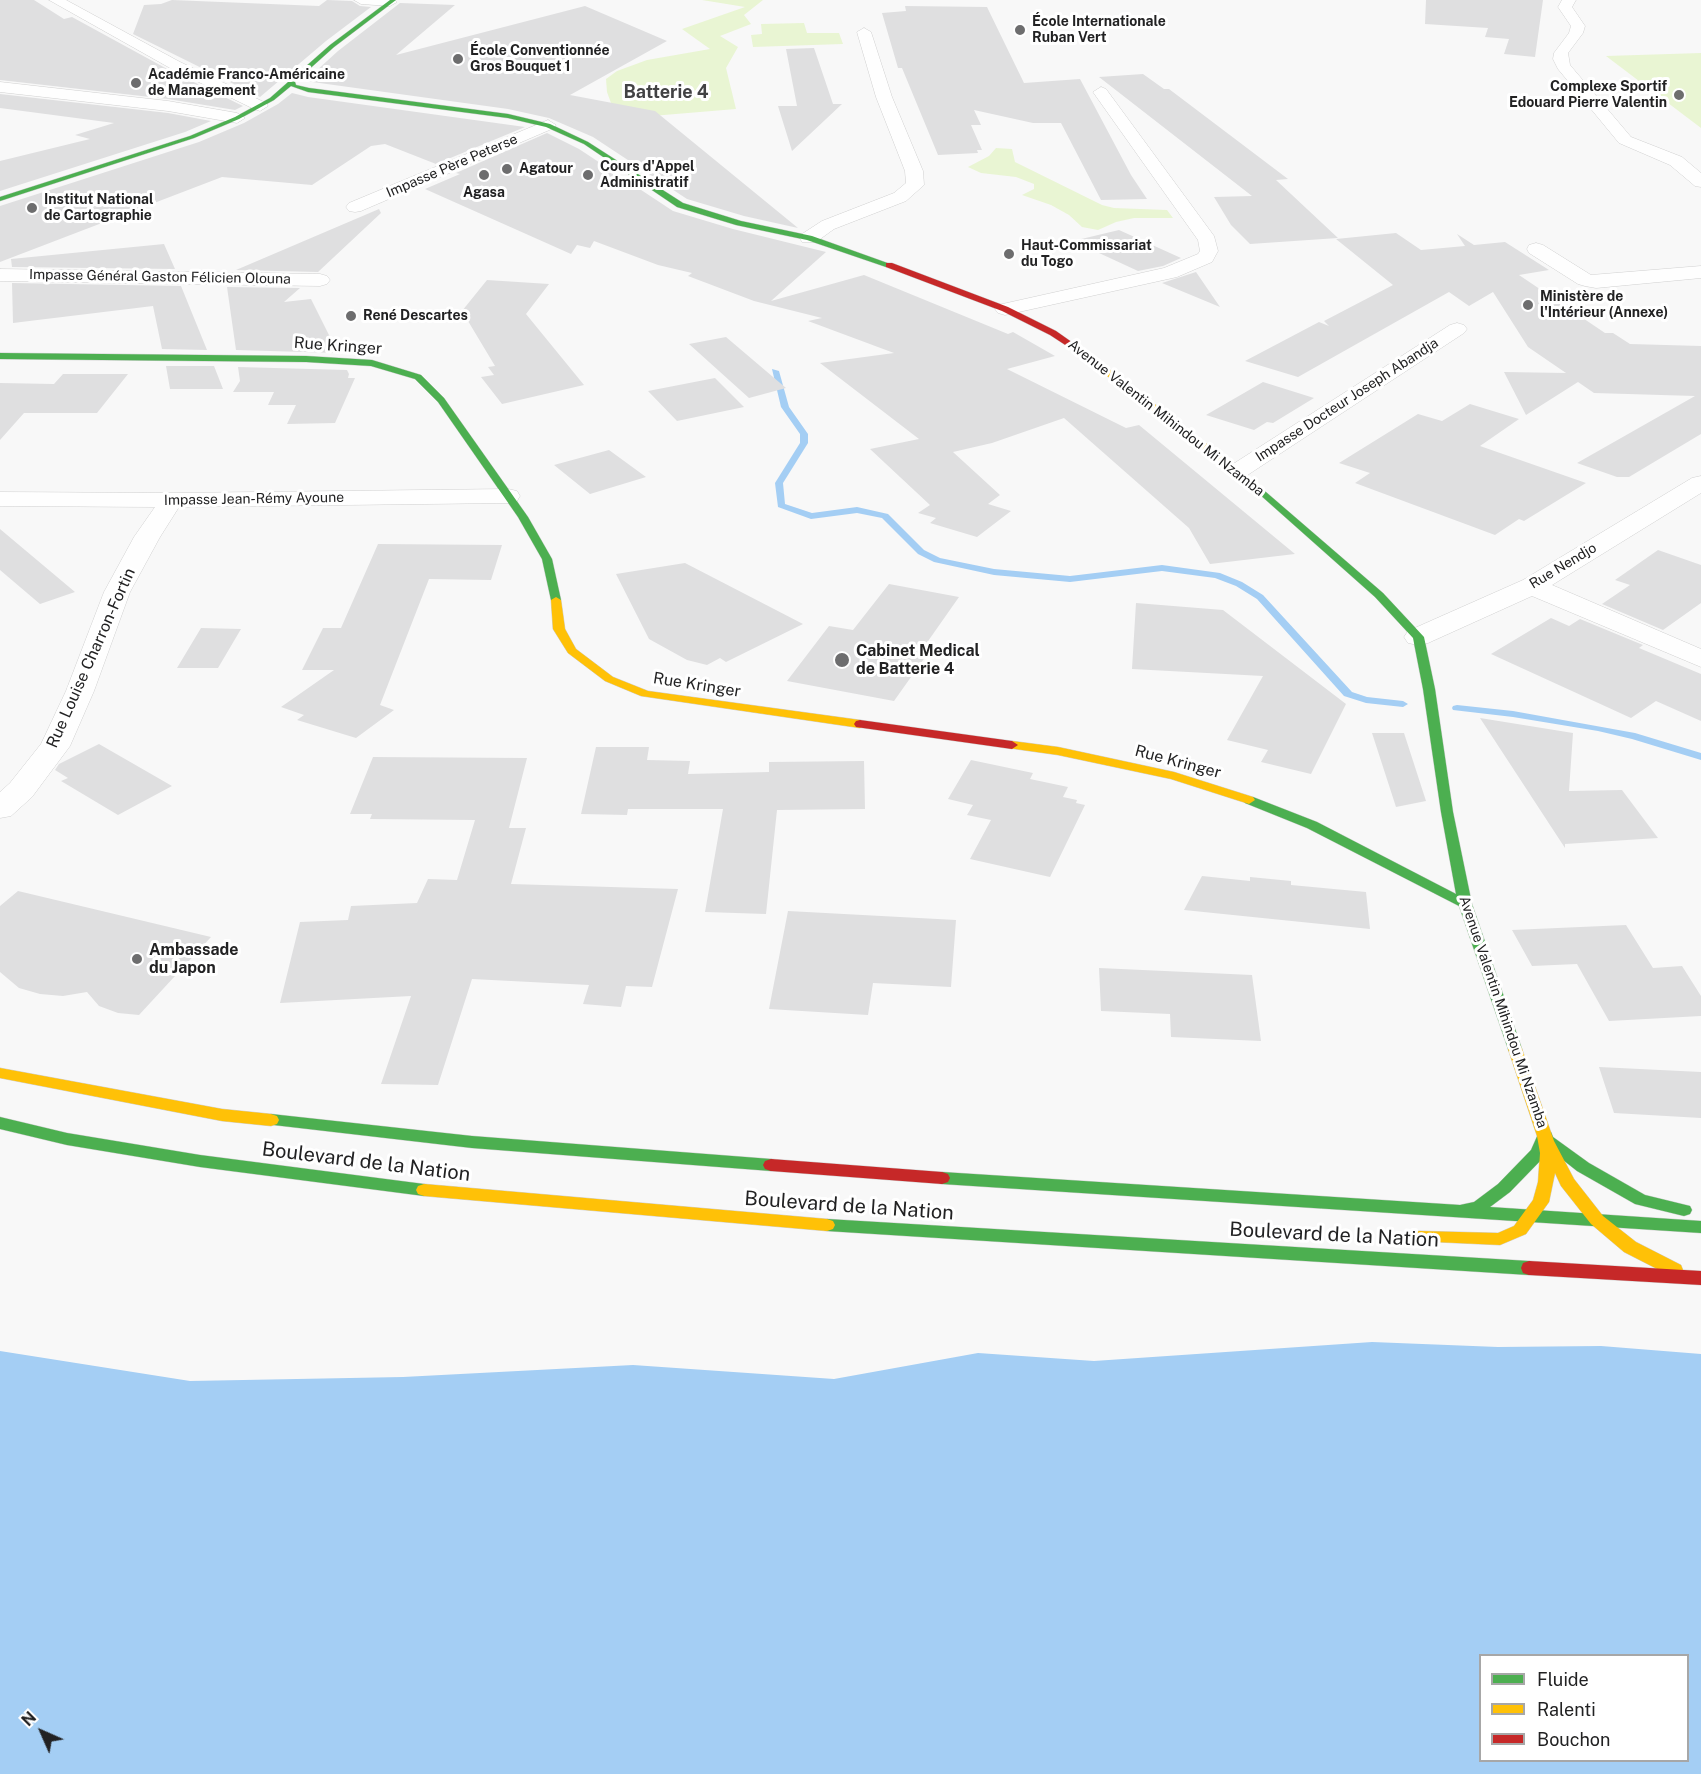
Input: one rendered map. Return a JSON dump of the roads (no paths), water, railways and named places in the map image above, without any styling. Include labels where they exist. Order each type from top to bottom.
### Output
[{"type":"street","points":[[56,0],[175,65],[266,102],[319,92]]},
{"type":"street","points":[[361,0],[392,1]]},
{"type":"street","points":[[1569,0],[1565,4],[1566,8],[1578,26],[1576,33],[1561,53],[1560,59],[1563,66],[1625,140],[1676,161],[1701,182]]},
{"type":"street","points":[[0,199],[192,137],[237,118],[266,102],[332,46],[392,1]]},
{"type":"street","points":[[809,238],[828,225],[900,197],[915,185],[914,171],[884,97],[864,32]]},
{"type":"street","points":[[292,82],[297,87],[319,92]]},
{"type":"street","points":[[0,87],[168,106],[237,118]]},
{"type":"street","name":"Avenue Valentin Mihindou Mi Nzamba","points":[[319,92],[508,116],[548,125],[586,143],[680,205],[739,223],[809,238],[934,280],[1005,309],[1046,329],[1073,346],[1238,471],[1379,595],[1418,637],[1429,689],[1447,812],[1465,904],[1545,1136]]},
{"type":"street","points":[[1005,309],[1170,273],[1205,258],[1209,251],[1207,240],[1101,92]]},
{"type":"street","name":"Impasse Père Peterse","points":[[355,207],[548,125]]},
{"type":"street","points":[[1536,249],[1585,280],[1596,282],[1701,272]]},
{"type":"street","name":"Impasse Général Gaston Félicien Olouna","points":[[0,275],[320,280]]},
{"type":"street","name":"Impasse Docteur Joseph Abandja","points":[[1238,471],[1457,329]]},
{"type":"street","name":"Rue Kringer","points":[[0,356],[296,359],[382,365],[418,377],[441,400],[535,536],[547,559],[555,590],[559,629],[572,651],[609,679],[645,694],[678,700],[1035,747],[1174,776],[1257,802],[1312,825],[1465,904]]},
{"type":"street","name":"Rue Nendjo","points":[[1418,637],[1532,586],[1701,483]]},
{"type":"street","name":"Impasse Jean-Rémy Ayoune","points":[[0,499],[172,500],[508,496]]},
{"type":"street","name":"Rue Louise Charron-Fortin","points":[[0,808],[21,790],[55,746],[80,691],[117,592],[147,537],[172,500]]},
{"type":"street","points":[[1532,586],[1701,659]]},
{"type":"street","name":"Boulevard de la Nation","points":[[0,1073],[91,1092],[222,1114],[472,1142],[943,1178],[1701,1227]]},
{"type":"street","name":"Boulevard de la Nation","points":[[0,1123],[90,1143],[323,1179],[431,1191],[878,1229],[1700,1278]]},
{"type":"street","points":[[1465,1210],[1479,1207],[1504,1188],[1538,1153],[1545,1136]]},
{"type":"street","points":[[1545,1136],[1575,1162],[1641,1200],[1670,1209],[1701,1210]]},
{"type":"street","points":[[1404,1237],[1500,1239],[1520,1230],[1541,1202],[1546,1182],[1548,1153],[1545,1136]]},
{"type":"street","points":[[1545,1136],[1567,1182],[1597,1221],[1630,1247],[1662,1265],[1700,1278]]},
{"type":"street","points":[[878,1229],[933,1216]]},
{"type":"water","points":[[1372,1342],[1498,1347],[1601,1346],[1701,1354],[1701,1774],[0,1774],[0,1351],[190,1381],[403,1377],[633,1365],[834,1379],[978,1353],[1094,1361]]},
{"type":"waterway","points":[[775,371],[785,407],[804,434],[804,443],[779,483],[781,505],[811,516],[857,510],[885,516],[921,552],[937,560],[994,572],[1070,579],[1162,568],[1217,575],[1239,584],[1260,597],[1348,694],[1366,700],[1403,704]]},
{"type":"waterway","points":[[1457,708],[1513,714],[1598,728],[1635,736],[1701,757]]},
{"type":"place","name":"École Internationale Ruban Vert","points":[[1020,30]]},
{"type":"place","name":"École Conventionnée Gros Bouquet 1","points":[[458,59]]},
{"type":"place","name":"Académie Franco-Américaine de Management","points":[[136,83]]},
{"type":"place","name":"Complexe Sportif Edouard Pierre Valentin","points":[[1679,95]]},
{"type":"place","name":"Agatour","points":[[507,169]]},
{"type":"place","name":"Agasa","points":[[484,175]]},
{"type":"place","name":"Cours d'Appel Administratif","points":[[588,175]]},
{"type":"place","name":"Institut National de Cartographie","points":[[32,208]]},
{"type":"place","name":"Haut-Commissariat du Togo","points":[[1009,254]]},
{"type":"place","name":"Ministère de l'Intérieur (Annexe)","points":[[1528,305]]},
{"type":"place","name":"René Descartes","points":[[351,316]]},
{"type":"place","name":"Cabinet Medical de Batterie 4","points":[[842,660]]},
{"type":"place","name":"Ambassade du Japon","points":[[137,959]]},
{"type":"district","name":"Batterie 4","points":[[666,92]]}]
